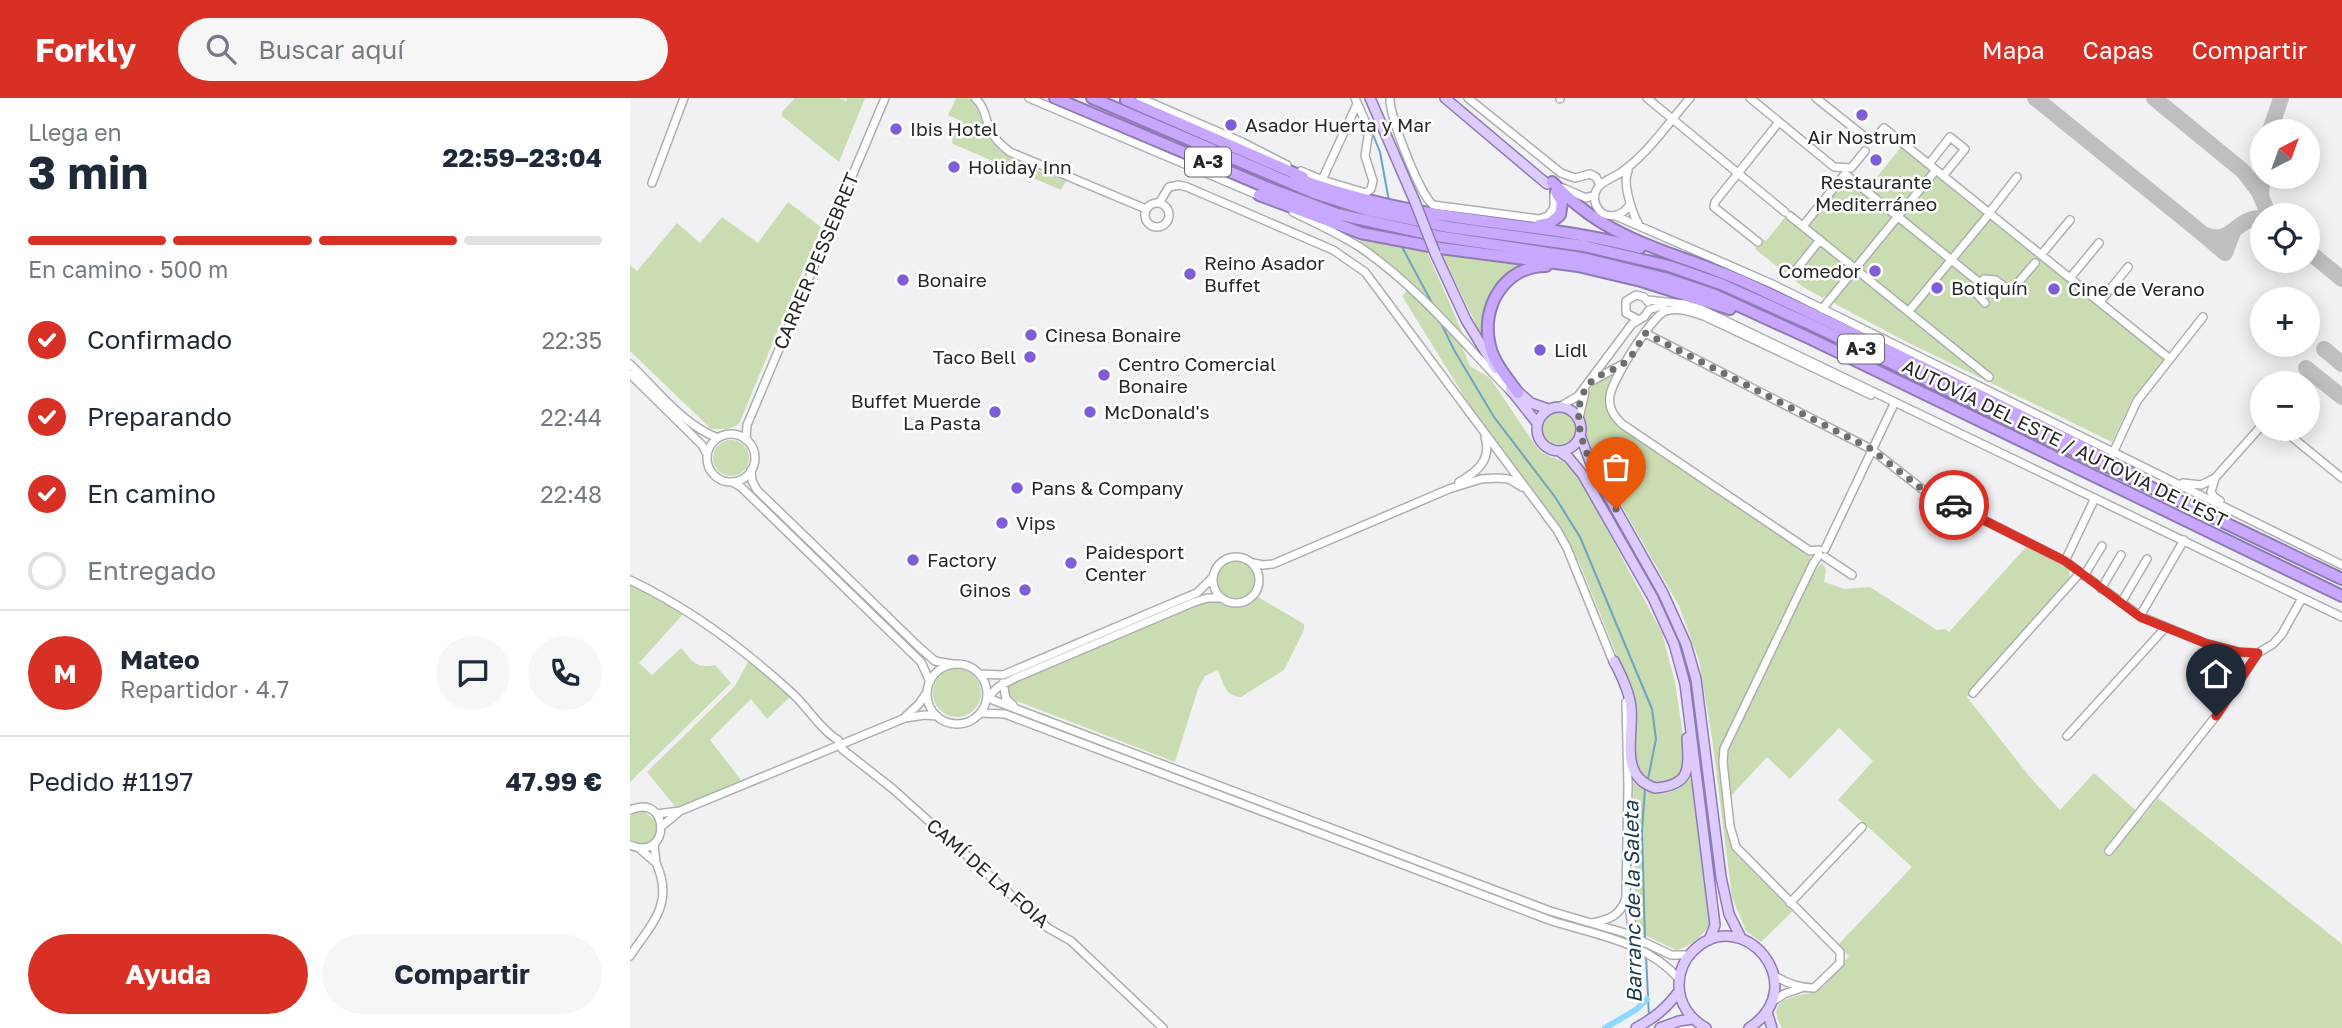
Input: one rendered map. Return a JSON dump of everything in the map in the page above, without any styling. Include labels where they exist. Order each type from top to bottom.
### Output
[{"type":"highway","name":"AUTOVÍA DEL ESTE / AUTOVIA DE L'EST","points":[[1055,98],[1309,205],[1430,218],[1584,246],[1669,266],[1721,284],[2342,579]]},
{"type":"highway","name":"AUTOVÍA DEL ESTE / AUTOVIA DE L'EST","points":[[1092,98],[1125,101],[1314,193],[1437,236],[1582,258],[1665,278],[1715,295],[2342,596]]},
{"type":"highway","points":[[1125,101],[1156,120],[1338,192],[1364,211],[1438,250],[1557,263],[1641,281],[1733,310],[1808,344],[1849,358]]},
{"type":"highway","points":[[1477,220],[1541,225],[1550,223],[1560,215],[1562,202],[1550,183]]},
{"type":"highway","points":[[1550,183],[1600,222],[1626,236],[1742,281],[1913,363],[2253,532],[2268,544]]},
{"type":"highway","points":[[1259,195],[1364,211]]},
{"type":"highway","points":[[1430,218],[1477,220],[1546,229],[1623,243],[1692,262]]},
{"type":"highway","points":[[1518,396],[1490,349],[1488,318],[1495,297],[1512,276],[1535,266],[1586,269]]},
{"type":"main road","points":[[1370,98],[1466,320],[1483,350],[1537,423]]},
{"type":"main road","points":[[1378,113],[1380,98]]},
{"type":"main road","points":[[1445,98],[1550,183]]},
{"type":"main road","points":[[1452,98],[1550,183]]},
{"type":"main road","points":[[1518,396],[1548,409],[1561,406],[1568,408],[1578,418],[1580,435],[1592,467],[1663,593],[1686,644],[1696,678],[1721,877],[1729,914],[1741,939]]},
{"type":"main road","points":[[1548,409],[1537,423],[1536,430],[1541,443],[1559,451],[1572,447],[1580,435]]},
{"type":"main road","points":[[1559,451],[1569,458],[1583,475],[1653,598],[1674,643],[1685,684],[1701,803],[1714,925],[1709,940]]},
{"type":"main road","points":[[1614,661],[1631,707],[1632,769],[1643,782],[1656,788],[1677,784],[1686,776],[1689,763],[1680,686],[1673,655],[1674,643]]},
{"type":"main road","points":[[1706,1028],[1693,1019],[1684,1006],[1679,991],[1679,979],[1689,955],[1709,940],[1725,936],[1741,939],[1757,947],[1768,960],[1774,976],[1772,1002],[1767,1012],[1749,1028]]},
{"type":"main road","points":[[1639,1026],[1670,1005],[1679,991]]},
{"type":"main road","points":[[1767,1012],[1772,1028]]},
{"type":"main road","points":[[1660,1028],[1679,1020],[1693,1019]]},
{"type":"street","points":[[652,183],[684,98]]},
{"type":"street","name":"CARRER PESSEBRET","points":[[746,440],[747,425],[884,98]]},
{"type":"street","points":[[975,98],[984,110],[994,136],[1010,152],[1146,209]]},
{"type":"street","points":[[1029,98],[1259,195],[1353,243],[1400,280],[1441,318],[1518,396]]},
{"type":"street","points":[[1140,98],[1322,180],[1364,211],[1373,181],[1365,156],[1369,130],[1356,101]]},
{"type":"street","points":[[1390,98],[1391,113],[1420,186],[1433,205],[1539,219],[1548,216],[1555,204],[1550,183]]},
{"type":"street","points":[[1468,98],[1561,173],[1575,178],[1590,174],[1597,177],[1600,185]]},
{"type":"street","points":[[1647,98],[1989,377]]},
{"type":"street","points":[[1550,183],[1580,197],[1594,195],[1600,185],[1612,180],[1642,156],[1690,98]]},
{"type":"street","points":[[1750,98],[1834,167],[1851,168],[1866,150]]},
{"type":"street","points":[[1816,98],[1865,137],[1875,138],[1884,128],[1987,215],[2042,255],[2170,359]]},
{"type":"street","points":[[1322,180],[1356,101]]},
{"type":"street","points":[[1758,242],[1714,206],[1714,202],[1779,122]]},
{"type":"street","points":[[1929,164],[1950,138],[1965,149],[1943,176]]},
{"type":"street","points":[[1630,167],[1625,176],[1626,186],[1639,226]]},
{"type":"street","points":[[1822,309],[1936,170]]},
{"type":"street","points":[[1803,226],[1845,174],[1980,283]]},
{"type":"street","points":[[1909,312],[2017,177]]},
{"type":"street","points":[[1612,180],[1626,186]]},
{"type":"street","points":[[1159,203],[1169,187],[1187,187],[1333,250],[1365,272],[1528,491],[1567,548],[1614,661],[1627,707],[1625,903],[1610,918],[1592,923]]},
{"type":"street","points":[[1594,195],[1596,207],[1605,215],[1616,216],[1772,284],[2342,565]]},
{"type":"street","points":[[1159,203],[1166,207],[1169,214],[1164,225],[1155,227],[1149,224],[1145,217],[1146,209],[1151,204],[1159,203]]},
{"type":"street","points":[[1616,216],[1625,212],[1630,204]]},
{"type":"street","points":[[2042,255],[2070,220]]},
{"type":"street","points":[[1795,271],[1820,240]]},
{"type":"street","points":[[2070,278],[2099,243]]},
{"type":"street","points":[[1985,303],[1976,293],[1976,288],[1984,279],[1989,278],[2011,291],[2035,262]]},
{"type":"street","points":[[2100,302],[2128,267]]},
{"type":"street","points":[[1772,284],[1789,287],[1821,303],[1831,300]]},
{"type":"street","points":[[1622,334],[1625,305],[1632,296],[1640,295],[1647,300],[1685,304],[1701,309],[2342,617]]},
{"type":"street","points":[[1647,300],[1649,310]]},
{"type":"street","points":[[1831,300],[1834,310],[1886,340]]},
{"type":"street","points":[[1578,418],[1585,391],[1622,334],[1649,310],[1685,304]]},
{"type":"street","points":[[1852,575],[1821,554],[1811,551],[1622,424],[1610,406],[1613,385],[1654,320],[1664,311],[1681,309],[1703,316],[1857,390],[1877,397],[1882,396]]},
{"type":"street","points":[[1626,313],[1637,319]]},
{"type":"street","points":[[2113,453],[2137,401],[2203,317]]},
{"type":"street","points":[[1645,333],[1871,449],[1922,489],[2065,561],[2140,617],[2205,643],[2239,652],[2258,653]]},
{"type":"street","points":[[1561,406],[1576,400],[1593,378],[1626,362]]},
{"type":"street","points":[[630,364],[694,426],[718,438]]},
{"type":"street","points":[[630,374],[702,445],[713,474],[741,487],[921,662],[930,682]]},
{"type":"street","points":[[1774,976],[1801,988],[1814,988],[1840,963],[1840,952],[1736,847],[1730,826],[1724,749],[1748,695],[1895,402]]},
{"type":"street","name":"CARRER PESSEBRET","points":[[735,435],[747,425]]},
{"type":"street","points":[[1449,489],[1473,474],[1485,459],[1487,443],[1482,430]]},
{"type":"street","points":[[707,454],[718,438],[735,435],[746,440],[754,453],[751,470],[752,481],[757,490],[934,661],[969,666],[980,674],[988,696]]},
{"type":"street","points":[[2196,494],[2213,481],[2250,439]]},
{"type":"street","points":[[2297,441],[2342,478]]},
{"type":"street","points":[[2146,469],[2189,485],[2213,481]]},
{"type":"street","points":[[732,482],[746,476],[751,470]]},
{"type":"street","points":[[980,674],[1003,674],[1197,593],[1213,577],[1221,563],[1232,557],[1253,563],[1273,564],[1449,489],[1481,479],[1509,479],[1528,491]]},
{"type":"street","points":[[2213,481],[2211,492],[2214,497],[2243,517]]},
{"type":"street","points":[[2065,561],[2095,498]]},
{"type":"street","points":[[2140,617],[2184,540]]},
{"type":"street","points":[[1973,692],[2082,574],[2102,546]]},
{"type":"street","points":[[2101,589],[2121,555]]},
{"type":"street","points":[[2121,603],[2147,559]]},
{"type":"street","points":[[630,810],[646,808],[657,814],[680,811],[905,718],[937,716],[953,724],[964,724],[981,713],[988,696],[1003,683],[1192,603],[1207,598],[1222,598],[1236,603],[1251,598],[1259,585],[1253,563]]},
{"type":"street","points":[[1213,577],[1213,585],[1222,598]]},
{"type":"street","points":[[630,580],[664,596],[732,641],[795,695],[838,740]]},
{"type":"street","points":[[2109,851],[2216,716],[2258,653],[2273,644],[2282,634],[2302,598]]},
{"type":"street","points":[[2067,736],[2165,628]]},
{"type":"street","points":[[905,718],[919,704],[939,670],[952,664]]},
{"type":"street","points":[[1003,683],[1006,699],[1019,710]]},
{"type":"street","points":[[927,692],[931,709],[937,716]]},
{"type":"street","points":[[988,696],[1550,911],[1635,938],[1671,955],[1689,955]]},
{"type":"street","points":[[981,713],[1005,714],[1552,922],[1638,948],[1667,965],[1679,979]]},
{"type":"street","name":"CAMÍ DE LA FOIA","points":[[842,749],[892,789],[1048,928],[1071,941],[1163,1028]]},
{"type":"street","points":[[631,951],[655,921],[663,898],[654,844],[662,827],[680,811]]},
{"type":"street","points":[[657,814],[662,827]]},
{"type":"street","points":[[1790,902],[1862,827]]},
{"type":"street","points":[[640,848],[654,844]]},
{"type":"street","points":[[630,845],[640,848],[656,863]]},
{"type":"street","points":[[1626,888],[1635,938]]},
{"type":"street","points":[[1772,1002],[1801,988]]},
{"type":"green space","points":[[795,98],[839,98],[846,101],[847,98],[865,98],[839,162],[782,116],[782,112]]},
{"type":"green space","points":[[956,98],[968,98],[973,102],[985,132],[995,146],[1023,164],[1066,181],[1061,190],[953,144],[952,140],[961,121],[948,115]]},
{"type":"green space","points":[[1902,146],[2165,359],[2133,398],[2112,442],[1907,342],[1837,305],[1826,296],[1823,298],[1803,287],[1755,249],[1763,239],[1766,241],[1791,210],[1803,220],[1844,169],[1868,188]]},
{"type":"green space","points":[[788,202],[821,227],[739,424],[728,429],[711,429],[630,351],[630,265],[637,271],[677,223],[700,243],[722,217],[758,243]]},
{"type":"green space","points":[[1361,237],[1427,252],[1464,336],[1463,349],[1470,366],[1490,378],[1542,453],[1562,461],[1577,473],[1662,633],[1675,682],[1686,755],[1684,770],[1674,782],[1653,784],[1643,779],[1636,769],[1620,663],[1579,562],[1565,535],[1480,422],[1402,296],[1406,292],[1407,282],[1360,242]]},
{"type":"green space","points":[[1442,254],[1530,264],[1508,276],[1483,332],[1484,341]]},
{"type":"green space","points":[[1619,372],[1607,396],[1618,426],[1812,558],[1719,755],[1730,839],[1735,851],[1793,911],[1761,942],[1746,931],[1732,897],[1712,738],[1699,660],[1679,606],[1588,447],[1584,413],[1586,397],[1593,384]]},
{"type":"green space","points":[[1559,410],[1572,416],[1578,429],[1572,442],[1559,448],[1546,442],[1540,429],[1546,416]]},
{"type":"green space","points":[[731,440],[744,445],[749,458],[744,471],[731,476],[718,471],[713,458],[718,445]]},
{"type":"green space","points":[[2027,546],[2069,569],[2070,581],[1967,697],[2029,776],[2060,810],[2094,773],[2143,817],[2158,798],[2342,944],[2342,1028],[1782,1028],[1777,1008],[1789,998],[1824,986],[1849,956],[1838,945],[1912,867],[1838,800],[1873,761],[1839,728],[1790,779],[1767,757],[1730,797],[1727,750],[1812,573],[1822,563],[1826,570],[1824,582],[1845,589],[1870,587],[1937,630],[1945,629],[1949,632]]},
{"type":"green space","points":[[1236,561],[1250,566],[1255,580],[1250,594],[1236,599],[1222,594],[1217,580],[1222,566]]},
{"type":"green space","points":[[630,582],[685,612],[639,663],[652,675],[681,648],[699,665],[715,665],[731,683],[630,782]]},
{"type":"green space","points":[[1258,597],[1304,624],[1304,630],[1284,670],[1241,697],[1228,691],[1218,670],[1205,676],[1198,689],[1175,762],[1009,698],[1007,687],[1011,683],[1205,603],[1213,602],[1237,608],[1250,604]]},
{"type":"green space","points":[[749,660],[791,696],[767,719],[751,699],[710,740],[741,780],[677,809],[647,772],[735,686]]},
{"type":"green space","points":[[957,669],[974,676],[981,693],[974,710],[957,717],[940,710],[933,693],[940,676]]},
{"type":"green space","points":[[1692,776],[1710,921],[1697,940],[1676,950],[1636,931],[1633,782],[1649,791],[1664,793],[1679,788]]},
{"type":"green space","points":[[635,812],[645,812],[657,822],[655,837],[646,843],[640,844],[630,839],[630,816]]},
{"type":"waterway","points":[[1372,132],[1380,152],[1389,201]]},
{"type":"waterway","name":"Barranc de la Saleta","points":[[1402,247],[1432,303]]},
{"type":"waterway","name":"Barranc de la Saleta","points":[[1440,321],[1494,417],[1555,497],[1580,537],[1652,709],[1656,739],[1648,779]]},
{"type":"waterway","name":"Barranc de la Saleta","points":[[1645,788],[1642,831],[1645,940]]},
{"type":"waterway","name":"Barranc de la Saleta","points":[[1646,956],[1649,1017]]},
{"type":"waterway","points":[[1605,1028],[1637,1009],[1647,999]]},
{"type":"taxiway","points":[[2035,98],[2203,234],[2221,237],[2250,220]]},
{"type":"taxiway","points":[[2154,98],[2243,171],[2264,203]]},
{"type":"taxiway","points":[[2274,119],[2281,98]]},
{"type":"taxiway","points":[[2261,189],[2261,195]]},
{"type":"taxiway","points":[[2204,235],[2225,253],[2233,232]]},
{"type":"taxiway","points":[[2320,261],[2342,279]]},
{"type":"taxiway","points":[[2324,349],[2342,364]]},
{"type":"taxiway","points":[[2306,368],[2342,397]]},
{"type":"way so far","points":[[1616,509],[1592,467],[1580,435],[1581,424],[1578,418],[1585,391],[1591,381],[1626,362],[1645,333],[1880,454],[1922,489],[1954,505]]},
{"type":"place","name":"Air Nostrum","points":[[1862,115]]},
{"type":"place","name":"Asador Huerta y Mar","points":[[1231,125]]},
{"type":"place","name":"Ibis Hotel","points":[[896,129]]},
{"type":"place","name":"Restaurante Mediterráneo","points":[[1876,160]]},
{"type":"place","name":"Holiday Inn","points":[[954,167]]},
{"type":"place","name":"Comedor","points":[[1875,271]]},
{"type":"place","name":"Reino Asador Buffet","points":[[1190,274]]},
{"type":"place","name":"Bonaire","points":[[903,280]]},
{"type":"place","name":"Botiquín","points":[[1937,288]]},
{"type":"place","name":"Cine de Verano","points":[[2054,289]]},
{"type":"place","name":"Cinesa Bonaire","points":[[1031,335]]},
{"type":"place","name":"Lidl","points":[[1540,350]]},
{"type":"place","name":"Taco Bell","points":[[1030,357]]},
{"type":"place","name":"Centro Comercial Bonaire","points":[[1104,375]]},
{"type":"place","name":"Buffet Muerde La Pasta","points":[[995,412]]},
{"type":"place","name":"McDonald's","points":[[1090,412]]},
{"type":"place","name":"Pans & Company","points":[[1017,488]]},
{"type":"place","name":"Vips","points":[[1002,523]]},
{"type":"place","name":"Factory","points":[[913,560]]},
{"type":"place","name":"Paidesport Center","points":[[1071,563]]},
{"type":"place","name":"Ginos","points":[[1025,590]]},
{"type":"route","points":[[1954,505],[2065,561],[2140,617],[2205,643],[2239,652],[2258,653],[2216,716]]}]
